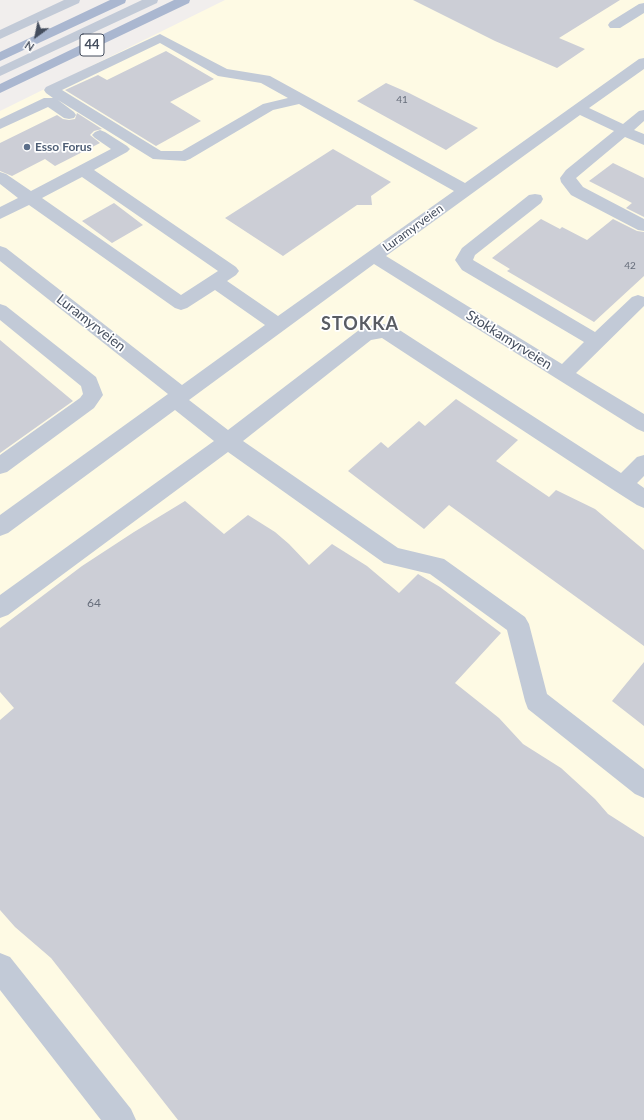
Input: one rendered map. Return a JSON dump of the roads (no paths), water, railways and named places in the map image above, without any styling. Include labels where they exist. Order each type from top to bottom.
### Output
[{"type":"main road","name":"44","points":[[0,57],[120,0]]},
{"type":"main road","name":"44","points":[[0,89],[184,0]]},
{"type":"street","points":[[0,35],[74,0]]},
{"type":"street","points":[[0,72],[152,0]]},
{"type":"street","points":[[615,25],[644,7]]},
{"type":"street","points":[[300,99],[268,107],[185,156],[158,156],[51,90],[160,38],[223,73],[265,79],[465,190]]},
{"type":"street","name":"Luramyrveien","points":[[0,527],[373,256],[644,62]]},
{"type":"street","points":[[0,125],[49,101],[122,149],[0,214]]},
{"type":"street","points":[[579,109],[644,140]]},
{"type":"street","points":[[644,114],[572,173],[568,178],[569,182],[577,191],[644,226]]},
{"type":"street","points":[[0,177],[31,197],[181,304],[230,271],[83,170]]},
{"type":"street","points":[[536,199],[468,252],[464,260],[468,266],[597,341]]},
{"type":"street","name":"Luramyrveien","points":[[0,252],[178,397]]},
{"type":"street","name":"Stokkamyrveien","points":[[373,256],[644,424]]},
{"type":"street","points":[[215,281],[278,325]]},
{"type":"street","points":[[563,374],[638,301]]},
{"type":"street","points":[[0,310],[89,382],[93,395],[87,404],[0,466]]},
{"type":"street","points":[[0,608],[228,441],[365,335],[373,332],[384,332],[395,336],[644,499]]},
{"type":"street","points":[[178,397],[228,441],[392,556],[436,566],[517,624],[538,701],[644,785]]},
{"type":"street","points":[[622,485],[644,464]]},
{"type":"street","points":[[0,967],[120,1120]]},
{"type":"place","name":"Esso Forus","points":[[27,147]]},
{"type":"district","name":"STOKKA","points":[[360,324]]}]
